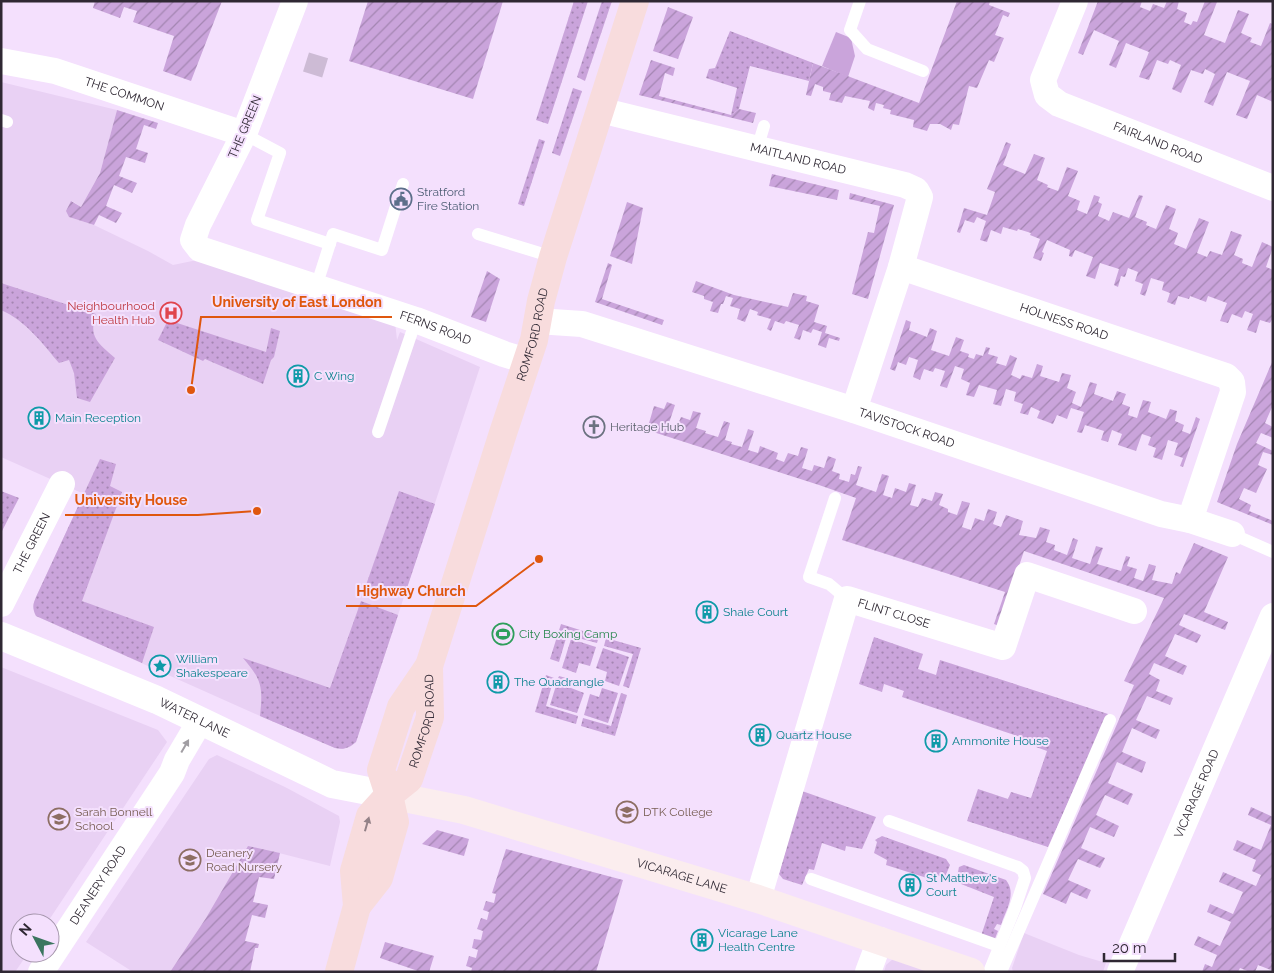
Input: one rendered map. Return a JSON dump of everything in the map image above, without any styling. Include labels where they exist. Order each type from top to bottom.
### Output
[{"type":"main road","name":"ROMFORD ROAD","points":[[339,972],[357,906],[379,878],[395,822],[381,770],[383,762],[401,707],[429,666],[534,340],[552,257],[635,1]]},
{"type":"main road","name":"VICARAGE LANE","points":[[389,795],[464,810],[758,898],[971,972]]},
{"type":"street","name":"THE GREEN","points":[[200,249],[193,240],[198,225],[244,134],[295,1]]},
{"type":"street","name":"FAIRLAND ROAD","points":[[1074,2],[1044,80],[1047,95],[1059,104],[1273,188]]},
{"type":"street","name":"THE COMMON","points":[[1,62],[55,71],[244,134]]},
{"type":"street","name":"MAITLAND ROAD","points":[[600,110],[761,138],[916,190],[920,197],[901,267]]},
{"type":"street","name":"FERNS ROAD","points":[[200,249],[416,320],[501,353],[527,361]]},
{"type":"street","points":[[854,410],[901,267]]},
{"type":"street","name":"HOLNESS ROAD","points":[[901,267],[1226,376],[1232,382],[1233,392],[1190,520]]},
{"type":"street","name":"TAVISTOCK ROAD","points":[[537,321],[582,324],[854,410],[1161,514],[1190,520],[1232,534]]},
{"type":"street","name":"THE GREEN","points":[[1,604],[62,484]]},
{"type":"street","name":"FLINT CLOSE","points":[[758,898],[847,599],[1003,647],[1027,575],[1134,611]]},
{"type":"street","name":"VICARAGE ROAD","points":[[1120,972],[1273,616]]},
{"type":"street","name":"WATER LANE","points":[[1,636],[157,700],[332,784],[389,795]]},
{"type":"street","name":"DEANERY ROAD","points":[[41,972],[172,773],[177,760],[200,721]]},
{"type":"street","points":[[868,972],[880,940]]},
{"type":"lane","points":[[860,1],[850,30],[867,49],[923,71]]},
{"type":"lane","points":[[244,134],[280,153],[257,220],[330,244]]},
{"type":"lane","points":[[316,287],[333,234],[382,250],[403,184]]},
{"type":"lane","points":[[478,234],[552,257]]},
{"type":"lane","points":[[378,432],[416,320]]},
{"type":"lane","points":[[835,498],[810,577],[829,584],[847,599]]},
{"type":"lane","name":"TAVISTOCK ROAD","points":[[1232,534],[1273,552]]},
{"type":"lane","points":[[1002,972],[1110,720]]},
{"type":"lane","points":[[889,821],[1018,867],[1023,871],[1025,878],[989,972]]},
{"type":"lane","points":[[811,879],[999,946]]},
{"type":"shaded area","points":[[95,1],[222,1],[191,81],[163,71],[174,36],[133,22],[137,11],[124,7],[120,18],[93,8]]},
{"type":"shaded area","points":[[368,1],[503,1],[473,99],[349,61]]},
{"type":"shaded area","points":[[574,1],[588,1],[548,124],[536,120]]},
{"type":"shaded area","points":[[602,1],[612,1],[585,81],[577,77]]},
{"type":"shaded area","points":[[957,1],[990,1],[989,5],[1010,13],[1008,17],[1003,15],[995,35],[1004,38],[994,62],[989,60],[977,88],[969,86],[959,125],[953,124],[951,130],[940,124],[930,124],[927,131],[913,127],[914,120],[890,114],[891,110],[883,108],[884,105],[876,103],[874,111],[868,108],[870,101],[845,96],[842,103],[829,100],[831,93],[823,91],[823,87],[815,84],[811,96],[806,95],[813,63],[919,103]]},
{"type":"shaded area","points":[[1098,1],[1142,1],[1140,7],[1150,11],[1153,4],[1164,8],[1167,1],[1179,1],[1177,9],[1187,13],[1184,22],[1191,25],[1193,21],[1197,22],[1205,1],[1216,1],[1204,35],[1225,43],[1238,10],[1249,14],[1241,33],[1252,38],[1250,42],[1261,46],[1270,23],[1273,24],[1273,102],[1257,95],[1247,119],[1236,115],[1250,81],[1227,72],[1213,106],[1204,102],[1215,74],[1205,69],[1203,74],[1191,70],[1181,93],[1172,89],[1181,65],[1170,60],[1168,64],[1157,60],[1149,80],[1139,77],[1149,52],[1126,43],[1116,68],[1109,65],[1119,41],[1094,30],[1083,55],[1078,53]]},
{"type":"shaded area","points":[[668,7],[693,17],[678,59],[653,51]]},
{"type":"shaded area","points":[[730,31],[813,63],[809,81],[750,66],[739,109],[731,115],[737,88],[706,78],[709,69],[715,68]]},
{"type":"shaded area","points":[[836,32],[851,38],[855,56],[848,77],[822,66]]},
{"type":"shaded area","points":[[651,60],[675,68],[673,76],[665,73],[659,96],[731,115],[739,109],[756,113],[753,123],[639,95]]},
{"type":"shaded area","points":[[1,82],[117,110],[100,173],[81,207],[72,201],[69,217],[94,225],[173,265],[197,260],[395,322],[397,340],[400,332],[480,367],[356,742],[350,747],[343,749],[335,748],[36,616],[33,605],[36,597],[84,494],[1,457]]},
{"type":"shaded area","points":[[573,88],[582,91],[560,156],[552,153]]},
{"type":"shaded area","points":[[117,110],[158,123],[156,129],[144,125],[136,149],[148,153],[145,163],[126,157],[119,176],[137,183],[132,193],[114,185],[106,206],[122,213],[116,223],[99,215],[94,225],[69,217],[66,211],[71,201],[81,207],[100,173]]},
{"type":"shaded area","points":[[539,139],[545,141],[524,206],[518,204]]},
{"type":"shaded area","points":[[1006,142],[1011,144],[1003,165],[1025,174],[1034,154],[1045,158],[1037,180],[1048,185],[1047,187],[1058,191],[1067,167],[1078,171],[1068,196],[1080,201],[1077,210],[1087,214],[1094,195],[1100,197],[1098,202],[1102,204],[1098,216],[1109,221],[1113,212],[1129,218],[1139,195],[1143,196],[1135,217],[1147,222],[1146,225],[1156,229],[1166,205],[1176,209],[1169,229],[1178,233],[1174,244],[1186,249],[1199,218],[1209,222],[1197,253],[1207,257],[1210,251],[1222,255],[1231,231],[1242,235],[1234,255],[1243,259],[1242,263],[1252,267],[1262,242],[1273,247],[1266,267],[1273,270],[1273,318],[1270,323],[1260,320],[1256,333],[1247,330],[1253,314],[1245,311],[1242,318],[1232,314],[1228,323],[1220,321],[1227,303],[1208,296],[1206,302],[1190,296],[1189,299],[1178,296],[1175,305],[1167,302],[1170,293],[1162,290],[1164,282],[1151,278],[1145,296],[1140,294],[1143,284],[1135,281],[1138,272],[1128,268],[1125,277],[1121,276],[1118,287],[1114,285],[1119,269],[1100,263],[1095,279],[1086,276],[1093,257],[1075,250],[1072,257],[1069,256],[1070,250],[1047,240],[1042,252],[1044,253],[1041,261],[1033,258],[1040,239],[1030,235],[1031,233],[1018,229],[1017,231],[1003,227],[1001,234],[991,230],[987,242],[980,240],[986,221],[977,217],[974,223],[965,220],[960,233],[957,232],[964,208],[987,215],[995,192],[987,189]]},
{"type":"shaded area","points":[[772,174],[839,190],[837,200],[769,186]]},
{"type":"shaded area","points":[[850,193],[894,205],[868,299],[852,294],[868,232],[874,233],[880,206],[849,199]]},
{"type":"shaded area","points":[[627,202],[643,208],[632,264],[610,256]]},
{"type":"shaded area","points":[[608,263],[612,265],[602,299],[664,320],[662,325],[595,302]]},
{"type":"shaded area","points":[[487,271],[500,279],[486,322],[471,317]]},
{"type":"shaded area","points":[[696,281],[734,295],[788,307],[793,293],[807,296],[806,301],[819,305],[814,322],[827,326],[825,333],[840,338],[839,341],[829,338],[826,348],[818,345],[822,332],[813,329],[811,333],[803,330],[800,340],[794,338],[799,325],[786,321],[784,324],[775,321],[771,331],[767,329],[771,319],[757,315],[758,312],[750,309],[745,322],[737,319],[740,309],[730,306],[733,298],[726,296],[718,313],[710,311],[713,302],[704,299],[704,296],[692,292]]},
{"type":"shaded area","points":[[1,283],[96,314],[93,328],[96,339],[115,358],[90,402],[77,398],[74,373],[69,360],[59,363],[26,326],[1,310]]},
{"type":"shaded area","points":[[168,320],[266,352],[271,328],[280,331],[274,357],[271,360],[263,384],[205,359],[203,361],[158,340]]},
{"type":"shaded area","points":[[906,320],[911,322],[909,330],[927,337],[930,328],[937,331],[931,350],[949,356],[956,337],[964,340],[960,351],[969,354],[968,357],[974,359],[976,354],[983,356],[986,347],[990,348],[988,354],[998,357],[996,363],[1006,366],[1010,355],[1017,358],[1011,375],[1020,379],[1022,375],[1032,378],[1037,364],[1043,366],[1040,376],[1059,382],[1062,373],[1071,375],[1067,388],[1076,392],[1072,403],[1081,407],[1090,382],[1097,384],[1094,394],[1113,401],[1117,391],[1126,394],[1122,404],[1130,407],[1128,415],[1137,418],[1143,400],[1151,402],[1148,412],[1166,419],[1170,409],[1177,411],[1175,421],[1184,425],[1182,431],[1190,434],[1196,417],[1200,419],[1183,467],[1180,466],[1183,458],[1174,455],[1178,443],[1168,440],[1162,460],[1153,457],[1156,448],[1148,445],[1151,437],[1142,434],[1136,451],[1118,445],[1122,434],[1112,430],[1108,442],[1101,440],[1104,431],[1085,425],[1082,433],[1077,432],[1084,412],[1071,408],[1067,419],[1057,415],[1053,424],[1037,418],[1040,411],[1031,407],[1028,415],[1020,413],[1023,404],[1014,401],[1016,392],[1006,389],[1001,406],[993,404],[997,390],[979,385],[974,397],[966,395],[970,383],[961,379],[964,369],[955,366],[947,388],[940,386],[945,371],[935,368],[933,372],[924,369],[920,380],[913,377],[918,360],[909,357],[906,365],[898,362],[895,371],[890,369]]},
{"type":"shaded area","points":[[1273,360],[1273,405],[1265,423],[1273,427],[1273,438],[1261,433],[1256,443],[1273,451],[1273,455],[1263,452],[1258,465],[1267,469],[1256,493],[1244,488],[1239,499],[1251,505],[1249,511],[1273,521],[1273,525],[1217,502],[1237,444]]},
{"type":"shaded area","points":[[667,402],[675,405],[668,426],[676,429],[681,417],[690,420],[693,411],[701,413],[696,428],[718,437],[724,421],[730,423],[725,440],[732,442],[731,444],[742,447],[748,429],[754,431],[748,450],[758,453],[760,446],[778,453],[776,459],[784,462],[788,453],[798,456],[801,447],[808,449],[802,468],[812,471],[814,465],[824,468],[828,456],[836,459],[832,471],[840,474],[839,479],[849,482],[851,474],[855,475],[858,466],[862,467],[856,485],[876,492],[882,474],[889,476],[883,495],[892,498],[895,488],[906,492],[909,483],[916,485],[910,505],[918,507],[922,498],[932,501],[935,492],[943,494],[939,505],[948,509],[948,512],[957,515],[962,501],[970,503],[962,527],[971,530],[975,518],[984,521],[988,509],[997,512],[993,524],[1001,527],[1006,515],[1023,521],[1019,535],[1036,538],[1040,527],[1050,530],[1046,542],[1055,545],[1054,550],[1067,555],[1073,538],[1078,540],[1072,558],[1090,564],[1096,546],[1103,548],[1097,564],[1121,571],[1126,556],[1130,557],[1127,566],[1137,569],[1134,578],[1143,581],[1149,564],[1156,566],[1152,580],[1172,584],[1176,572],[1180,574],[1194,543],[1228,557],[1204,612],[1228,622],[1225,630],[1184,614],[1179,625],[1201,635],[1197,643],[1175,634],[1165,656],[1187,666],[1183,675],[1154,663],[1149,674],[1160,680],[1156,691],[1173,698],[1170,705],[1147,696],[1136,720],[1160,730],[1156,739],[1132,728],[1122,752],[1146,762],[1142,773],[1117,762],[1108,783],[1133,794],[1128,805],[1105,795],[1096,815],[1119,826],[1114,837],[1090,827],[1081,848],[1105,858],[1100,868],[1078,859],[1068,880],[1091,890],[1087,899],[1071,892],[1066,904],[1043,894],[1134,685],[1124,681],[1164,598],[1024,551],[999,626],[994,624],[1005,592],[842,540],[856,498],[647,430],[654,406],[664,409]]},
{"type":"shaded area","points":[[100,459],[116,464],[110,486],[122,492],[82,601],[154,627],[142,663],[36,616],[34,611],[36,597]]},
{"type":"shaded area","points":[[1,491],[19,498],[1,533]]},
{"type":"shaded area","points":[[399,491],[435,504],[404,597],[366,585]]},
{"type":"shaded area","points":[[361,601],[398,615],[356,742],[346,748],[335,748],[260,716],[260,684],[258,678],[243,658],[330,688]]},
{"type":"shaded area","points":[[561,624],[599,636],[597,643],[567,635],[559,662],[550,659]]},
{"type":"shaded area","points":[[874,637],[923,654],[918,669],[936,675],[940,660],[1108,714],[1048,847],[967,821],[978,789],[1008,799],[1011,792],[1031,798],[1047,751],[1028,744],[1029,740],[902,697],[904,691],[884,684],[882,692],[859,684]]},
{"type":"shaded area","points":[[606,638],[641,648],[629,688],[623,686],[633,654],[604,646]]},
{"type":"shaded area","points":[[571,639],[596,647],[590,666],[579,663],[576,673],[562,668]]},
{"type":"shaded area","points":[[603,648],[629,657],[619,686],[605,681],[607,672],[596,668]]},
{"type":"shaded area","name":"Sarah Bonnell School","points":[[1,667],[158,730],[167,742],[54,913],[10,913],[10,963],[21,963],[15,972],[1,972]]},
{"type":"shaded area","points":[[546,675],[554,678],[546,706],[578,716],[576,724],[535,712]]},
{"type":"shaded area","points":[[559,676],[573,680],[571,688],[584,693],[577,713],[550,705]]},
{"type":"shaded area","points":[[602,688],[618,693],[608,723],[584,715],[590,694],[599,697]]},
{"type":"shaded area","points":[[621,693],[627,695],[615,736],[581,726],[583,718],[611,726]]},
{"type":"shaded area","name":"Deanery Road Nursery","points":[[217,755],[285,787],[339,816],[340,822],[330,866],[275,852],[206,918],[170,972],[133,972],[86,942],[209,759]]},
{"type":"shaded area","points":[[802,791],[876,817],[862,849],[846,846],[845,851],[822,843],[814,870],[809,869],[802,885],[783,879],[779,874]]},
{"type":"shaded area","points":[[1251,807],[1273,817],[1273,959],[1271,963],[1273,964],[1273,971],[1258,965],[1255,972],[1240,968],[1238,972],[1202,972],[1205,964],[1212,967],[1217,955],[1194,945],[1198,936],[1220,946],[1231,922],[1207,912],[1210,904],[1233,914],[1243,892],[1219,882],[1223,872],[1256,886],[1261,875],[1252,871],[1256,860],[1233,850],[1237,840],[1261,850],[1271,825],[1248,815]]},
{"type":"shaded area","points":[[437,830],[469,839],[464,856],[422,844]]},
{"type":"shaded area","points":[[882,836],[946,859],[950,865],[945,877],[928,874],[927,878],[886,865],[887,860],[874,853],[877,842],[875,840]]},
{"type":"shaded area","points":[[248,846],[280,853],[274,879],[259,877],[253,902],[268,905],[265,918],[252,915],[245,941],[259,944],[258,948],[255,948],[250,972],[170,972],[206,918]]},
{"type":"shaded area","points":[[506,849],[623,880],[596,972],[471,972],[472,968],[466,966],[469,956],[476,958],[478,950],[472,948],[474,939],[481,940],[483,931],[477,929],[481,918],[487,920],[489,912],[483,910],[486,901],[494,903],[496,894],[492,893]]},
{"type":"shaded area","points":[[964,865],[1006,880],[1009,885],[1011,891],[1010,902],[1001,925],[997,924],[994,929],[998,931],[994,941],[981,936],[994,897],[956,882],[959,867]]},
{"type":"shaded area","points":[[1024,933],[1079,955],[1106,963],[1103,972],[1013,972],[1012,968]]},
{"type":"shaded area","points":[[385,942],[434,956],[429,972],[421,972],[380,958]]},
{"type":"shaded area","points":[[893,959],[932,972],[884,972],[886,965]]},
{"type":"tunnel","points":[[306,62],[332,70]]},
{"type":"place","name":"Stratford Fire Station","points":[[401,199]]},
{"type":"place","name":"Neighbourhood Health Hub","points":[[171,313]]},
{"type":"place","name":"C Wing","points":[[298,376]]},
{"type":"place","name":"University of East London","points":[[191,390]]},
{"type":"place","name":"Main Reception","points":[[39,418]]},
{"type":"place","name":"Heritage Hub","points":[[594,427]]},
{"type":"place","name":"University House","points":[[257,511]]},
{"type":"place","name":"Highway Church","points":[[539,559]]},
{"type":"place","name":"Shale Court","points":[[707,612]]},
{"type":"place","name":"City Boxing Camp","points":[[503,634]]},
{"type":"place","name":"William Shakespeare","points":[[160,666]]},
{"type":"place","name":"The Quadrangle","points":[[498,682]]},
{"type":"place","name":"Quartz House","points":[[760,735]]},
{"type":"place","name":"Ammonite House","points":[[936,741]]},
{"type":"place","name":"DTK College","points":[[627,812]]},
{"type":"place","name":"Sarah Bonnell School","points":[[59,819]]},
{"type":"place","name":"Deanery Road Nursery","points":[[190,860]]},
{"type":"place","name":"St Matthew's Court","points":[[910,885]]},
{"type":"place","name":"Vicarage Lane Health Centre","points":[[702,940]]}]
